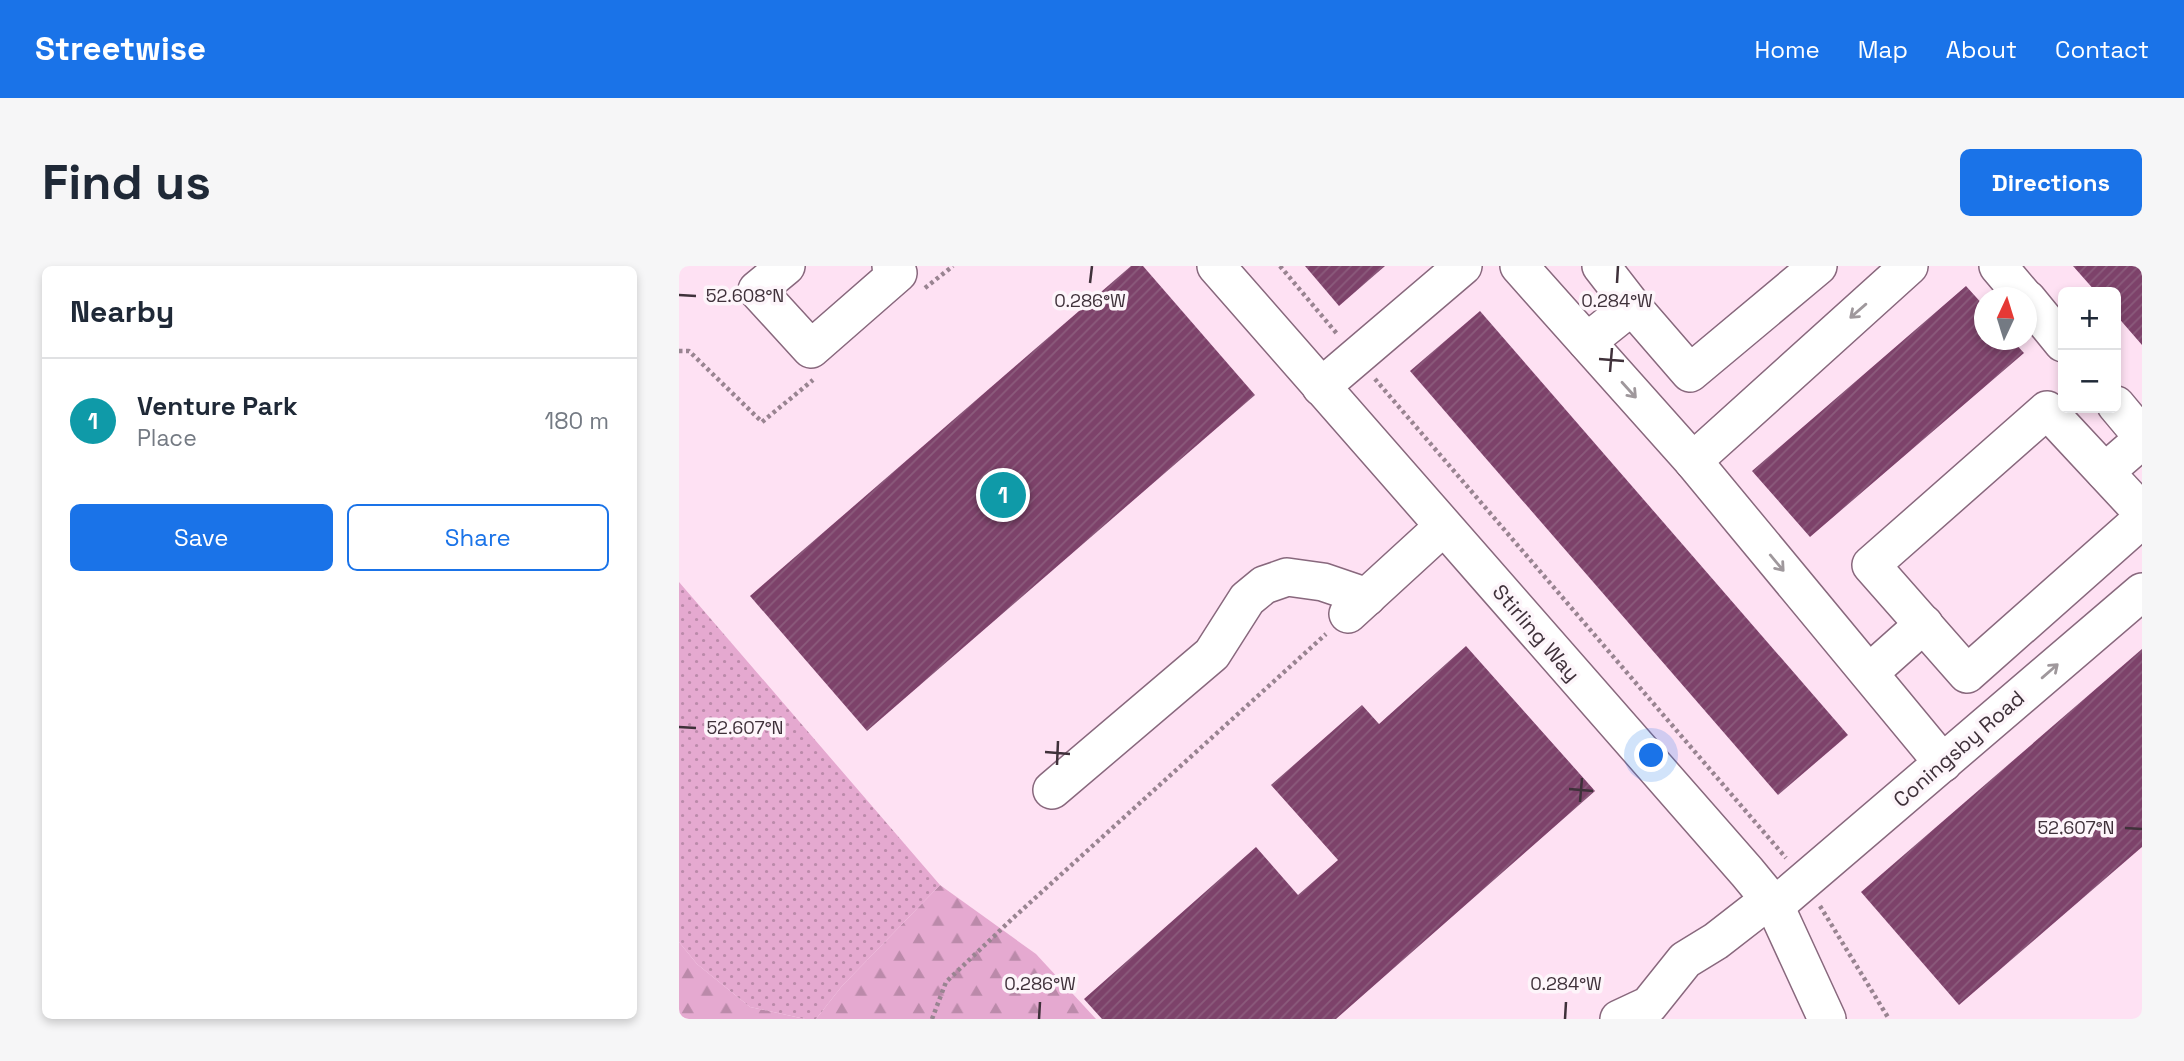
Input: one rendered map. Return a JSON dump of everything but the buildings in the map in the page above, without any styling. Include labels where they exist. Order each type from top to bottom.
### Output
[{"type":"street","points":[[786,266],[757,290],[811,349],[898,273],[891,266]]},
{"type":"street","name":"Stirling Way","points":[[1216,266],[1772,903],[1827,1019]]},
{"type":"street","points":[[1321,387],[1463,266]]},
{"type":"street","points":[[1519,266],[1693,461],[1943,763]]},
{"type":"street","points":[[1601,266],[1690,373],[1818,266]]},
{"type":"street","points":[[1693,461],[1909,266]]},
{"type":"street","points":[[1998,266],[2016,287]]},
{"type":"street","points":[[1587,342],[1632,306]]},
{"type":"street","points":[[2037,311],[2058,337]]},
{"type":"street","points":[[2142,512],[2047,410],[1871,565],[1967,674],[2142,519]]},
{"type":"street","points":[[2105,472],[2142,438],[2121,411]]},
{"type":"street","points":[[1052,790],[1212,654],[1247,599],[1264,585],[1287,577],[1323,582],[1357,606],[1443,527]]},
{"type":"street","name":"Coningsby Road","points":[[1619,1019],[1649,1006],[1685,960],[1772,903],[1943,763],[2142,592]]},
{"type":"street","points":[[1869,673],[1924,624]]},
{"type":"path","points":[[1280,266],[1337,334]]},
{"type":"path","points":[[1393,401],[1787,859]]},
{"type":"path","points":[[932,1019],[946,982],[1011,919],[1357,606]]},
{"type":"path","points":[[1824,912],[1889,1019]]},
{"type":"green space","points":[[679,582],[940,885],[842,986],[816,1019],[750,1007],[697,964],[679,942]]},
{"type":"green space","points":[[940,885],[1036,954],[1096,1019],[816,1019],[842,986]]},
{"type":"green space","points":[[679,942],[697,964],[750,1007],[805,1019],[679,1019]]},
{"type":"place","name":"Venture Park","points":[[1003,495]]}]
